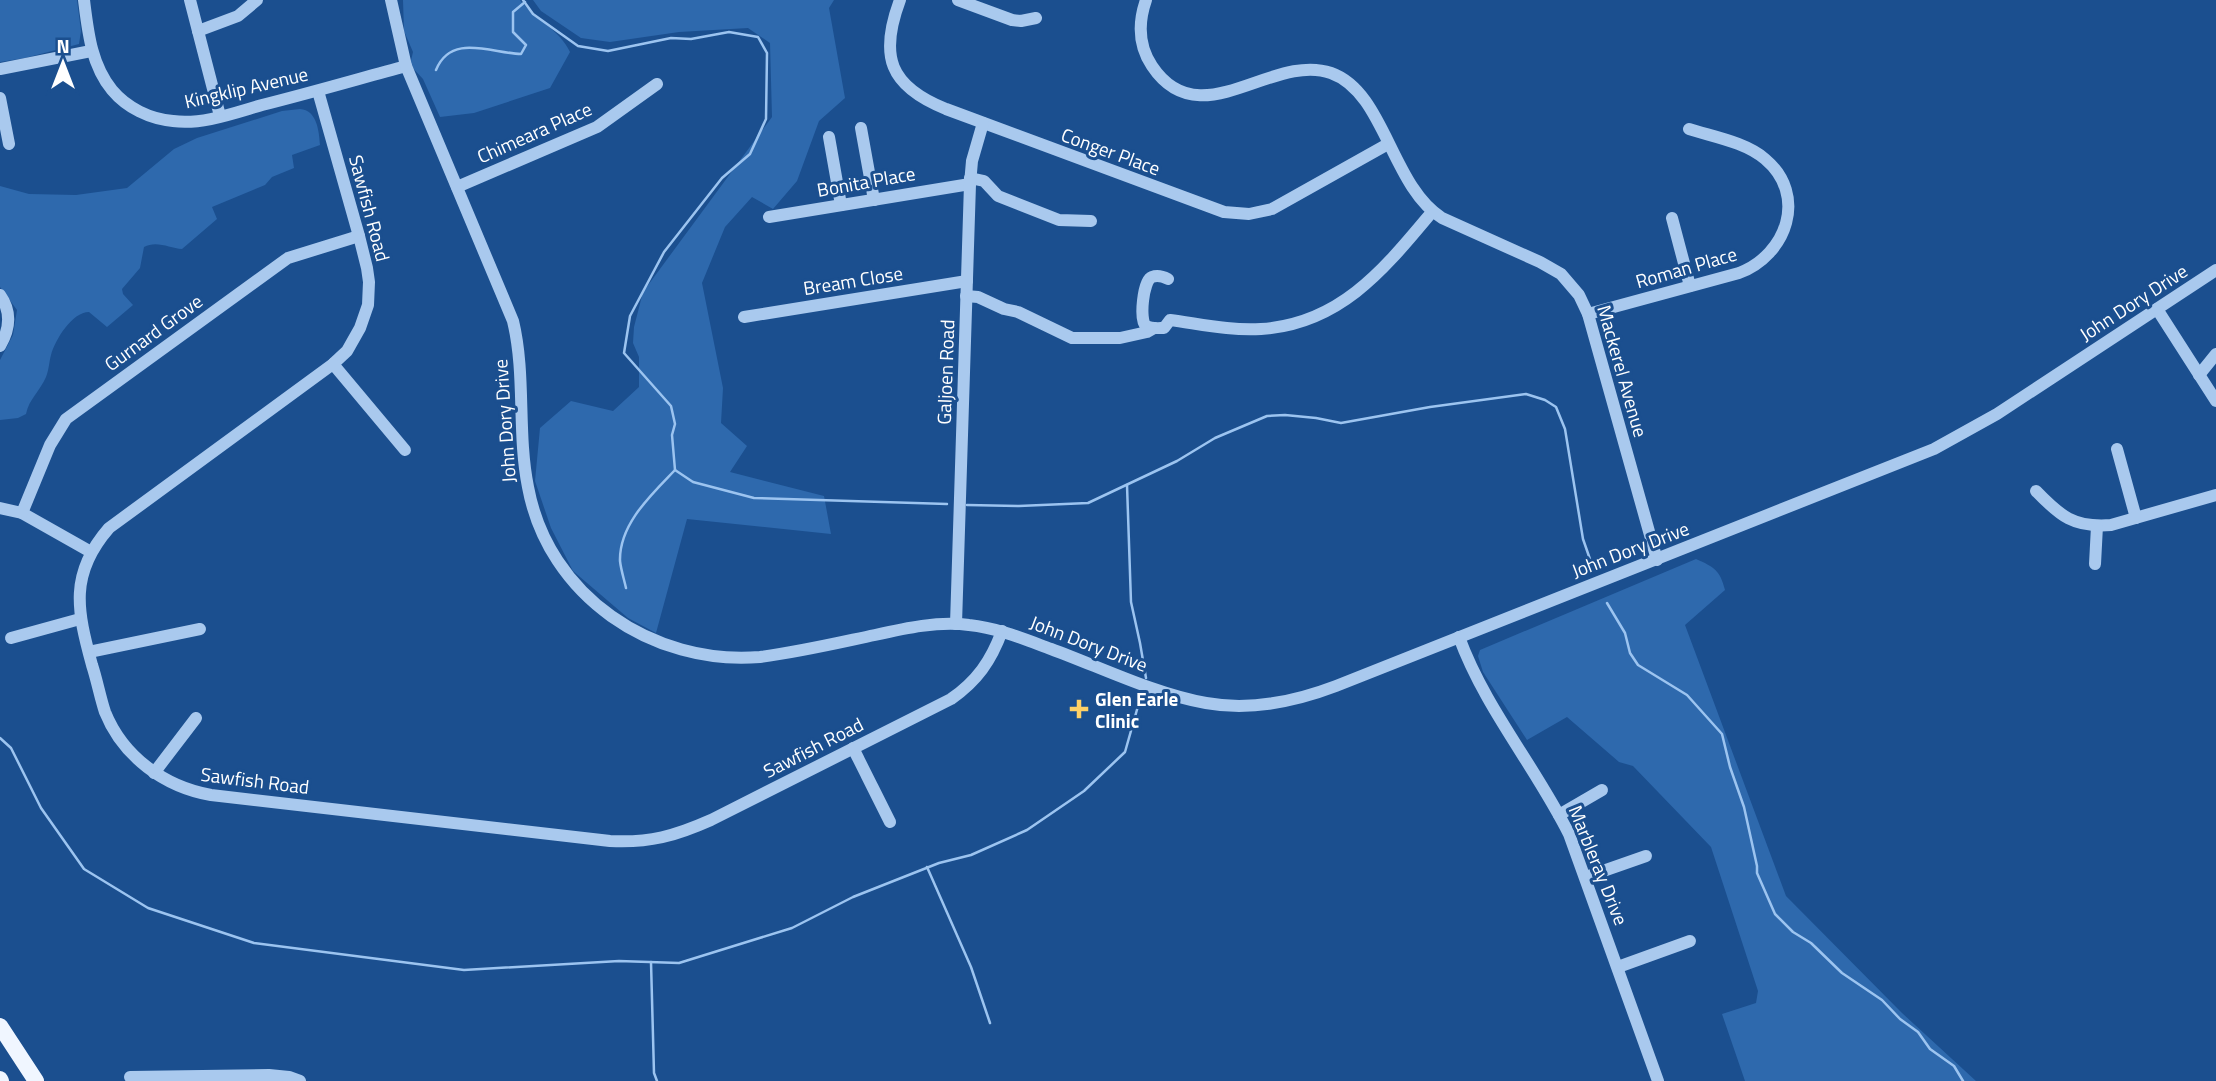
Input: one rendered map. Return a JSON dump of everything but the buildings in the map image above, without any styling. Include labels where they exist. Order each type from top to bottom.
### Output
[{"type":"main road","points":[[0,1026],[36,1081]]},
{"type":"street","name":"Kingklip Avenue","points":[[84,0],[91,51],[112,90],[136,110],[174,122],[220,116],[406,66]]},
{"type":"street","points":[[190,0],[220,116]]},
{"type":"street","points":[[198,31],[238,16],[257,0]]},
{"type":"street","name":"John Dory Drive","points":[[391,0],[406,66],[504,297],[515,330],[526,478],[535,515],[546,541],[578,587],[601,609],[628,628],[668,647],[700,655],[741,659],[778,655],[907,628],[956,624],[1002,631],[1172,695],[1204,703],[1264,705],[1307,697],[1878,472],[1957,438],[2216,270]]},
{"type":"street","name":"Conger Place","points":[[900,0],[892,24],[890,51],[897,74],[905,86],[924,101],[1209,207],[1237,214],[1272,209],[1388,144]]},
{"type":"street","points":[[958,0],[1012,20],[1036,18]]},
{"type":"street","name":"Mackerel Avenue","points":[[1146,0],[1141,21],[1141,43],[1152,65],[1164,80],[1174,87],[1192,94],[1213,95],[1296,70],[1324,71],[1339,76],[1359,92],[1368,104],[1414,189],[1432,212],[1561,274],[1579,295],[1588,314],[1657,559]]},
{"type":"street","points":[[0,69],[91,51]]},
{"type":"street","name":"Chimeara Place","points":[[457,187],[597,127],[657,84]]},
{"type":"street","name":"Sawfish Road","points":[[318,91],[367,268],[368,306],[354,340],[333,364],[109,528],[91,552],[82,581],[80,619],[106,712],[125,744],[154,773],[184,789],[211,795],[610,841],[639,842],[682,833],[951,699],[984,670],[1002,631]]},
{"type":"street","points":[[0,98],[9,144]]},
{"type":"street","name":"Galjoen Road","points":[[956,624],[970,181],[974,152],[983,124]]},
{"type":"street","points":[[861,128],[874,200]]},
{"type":"street","name":"Roman Place","points":[[1588,314],[1739,273],[1761,263],[1782,235],[1788,205],[1779,175],[1764,158],[1742,146],[1689,129]]},
{"type":"street","points":[[830,137],[841,205]]},
{"type":"street","points":[[970,181],[985,182],[998,195],[1059,220],[1091,221]]},
{"type":"street","name":"Bonita Place","points":[[769,217],[970,181]]},
{"type":"street","points":[[1168,279],[1161,276],[1147,280],[1142,320],[1146,326],[1164,328],[1170,320],[1262,329],[1296,322],[1335,306],[1371,281],[1432,212]]},
{"type":"street","points":[[1672,218],[1690,286]]},
{"type":"street","name":"Gurnard Grove","points":[[22,513],[50,444],[66,419],[288,258],[359,236]]},
{"type":"street","name":"Bream Close","points":[[744,317],[967,281]]},
{"type":"street","points":[[0,295],[9,318],[8,328],[0,346]]},
{"type":"street","points":[[967,296],[978,297],[1004,310],[1018,312],[1072,338],[1120,338],[1155,328]]},
{"type":"street","points":[[2157,309],[2216,401]]},
{"type":"street","points":[[2199,375],[2216,354]]},
{"type":"street","points":[[333,364],[405,450]]},
{"type":"street","points":[[2117,449],[2136,518]]},
{"type":"street","points":[[2036,491],[2066,518],[2096,526],[2136,518],[2216,495]]},
{"type":"street","points":[[0,508],[22,513],[91,552]]},
{"type":"street","points":[[2095,564],[2096,526]]},
{"type":"street","points":[[11,638],[80,619]]},
{"type":"street","points":[[89,652],[200,629]]},
{"type":"street","name":"Marbleray Drive","points":[[1459,638],[1484,692],[1559,815],[1586,877],[1658,1081]]},
{"type":"street","points":[[154,773],[196,718]]},
{"type":"street","points":[[853,748],[890,822]]},
{"type":"street","points":[[1559,815],[1602,790]]},
{"type":"street","points":[[1586,877],[1646,856]]},
{"type":"street","points":[[1618,967],[1690,941]]},
{"type":"street","points":[[130,1077],[211,1079],[269,1075],[300,1081]]},
{"type":"shaded area","points":[[0,0],[77,0],[81,31],[79,44],[0,62]]},
{"type":"shaded area","points":[[403,0],[520,0],[560,37],[570,52],[550,88],[474,113],[440,117],[423,79],[410,65],[413,52],[404,31]]},
{"type":"shaded area","points":[[533,0],[834,0],[829,8],[845,98],[819,121],[797,181],[773,209],[752,197],[725,227],[702,283],[723,388],[721,423],[747,446],[730,472],[824,496],[831,534],[687,519],[656,633],[628,618],[573,571],[551,528],[535,481],[540,428],[571,401],[613,411],[639,387],[639,357],[633,343],[643,292],[772,117],[770,43],[748,28],[679,32],[610,42],[581,38],[541,11]]},
{"type":"shaded area","points":[[306,110],[314,117],[320,145],[292,155],[294,168],[272,177],[265,185],[212,207],[217,219],[182,249],[158,244],[144,247],[140,268],[122,289],[133,305],[107,327],[89,312],[76,317],[56,342],[46,377],[26,414],[0,420],[0,360],[13,335],[17,310],[0,287],[0,186],[29,194],[76,195],[127,188],[174,149],[197,138],[282,111]]},
{"type":"shaded area","points":[[1696,559],[1715,570],[1725,590],[1685,625],[1786,896],[1902,1013],[1976,1081],[1745,1081],[1722,1014],[1756,1003],[1758,991],[1711,847],[1633,766],[1619,762],[1567,717],[1527,740],[1483,672],[1478,656],[1480,650]]},
{"type":"waterway","points":[[523,0],[533,14],[578,46],[608,51],[671,38],[691,39],[729,32],[758,37],[767,53],[766,119],[750,154],[722,178],[664,252],[630,316],[624,353],[671,406],[675,424],[672,435],[675,470],[693,482],[754,498],[947,504]]},
{"type":"waterway","points":[[436,70],[451,52],[462,48],[521,54],[526,45],[513,32],[513,12],[525,2]]},
{"type":"waterway","points":[[967,505],[1088,503],[1177,461],[1215,438],[1267,416],[1285,415],[1341,423],[1526,394],[1556,407],[1565,429],[1583,539],[1592,565]]},
{"type":"waterway","points":[[626,588],[620,561],[625,535],[638,511],[675,470]]},
{"type":"waterway","points":[[1127,485],[1131,602],[1146,678]]},
{"type":"waterway","points":[[1607,603],[1625,633],[1630,653],[1638,665],[1687,695],[1722,734],[1744,807],[1757,873],[1775,914],[1842,973],[1882,1000],[1900,1019],[1918,1032],[1930,1049],[1954,1066],[1963,1081]]},
{"type":"waterway","points":[[0,738],[11,748],[41,808],[84,869],[148,908],[254,943],[464,970],[619,961],[679,963],[792,928],[853,897],[939,863],[971,855],[1027,830],[1084,791],[1125,752],[1142,692]]},
{"type":"waterway","points":[[927,867],[971,967],[990,1023]]},
{"type":"waterway","points":[[651,962],[654,1073],[657,1081]]},
{"type":"place","name":"Glen Earle Clinic","points":[[1079,709]]}]
